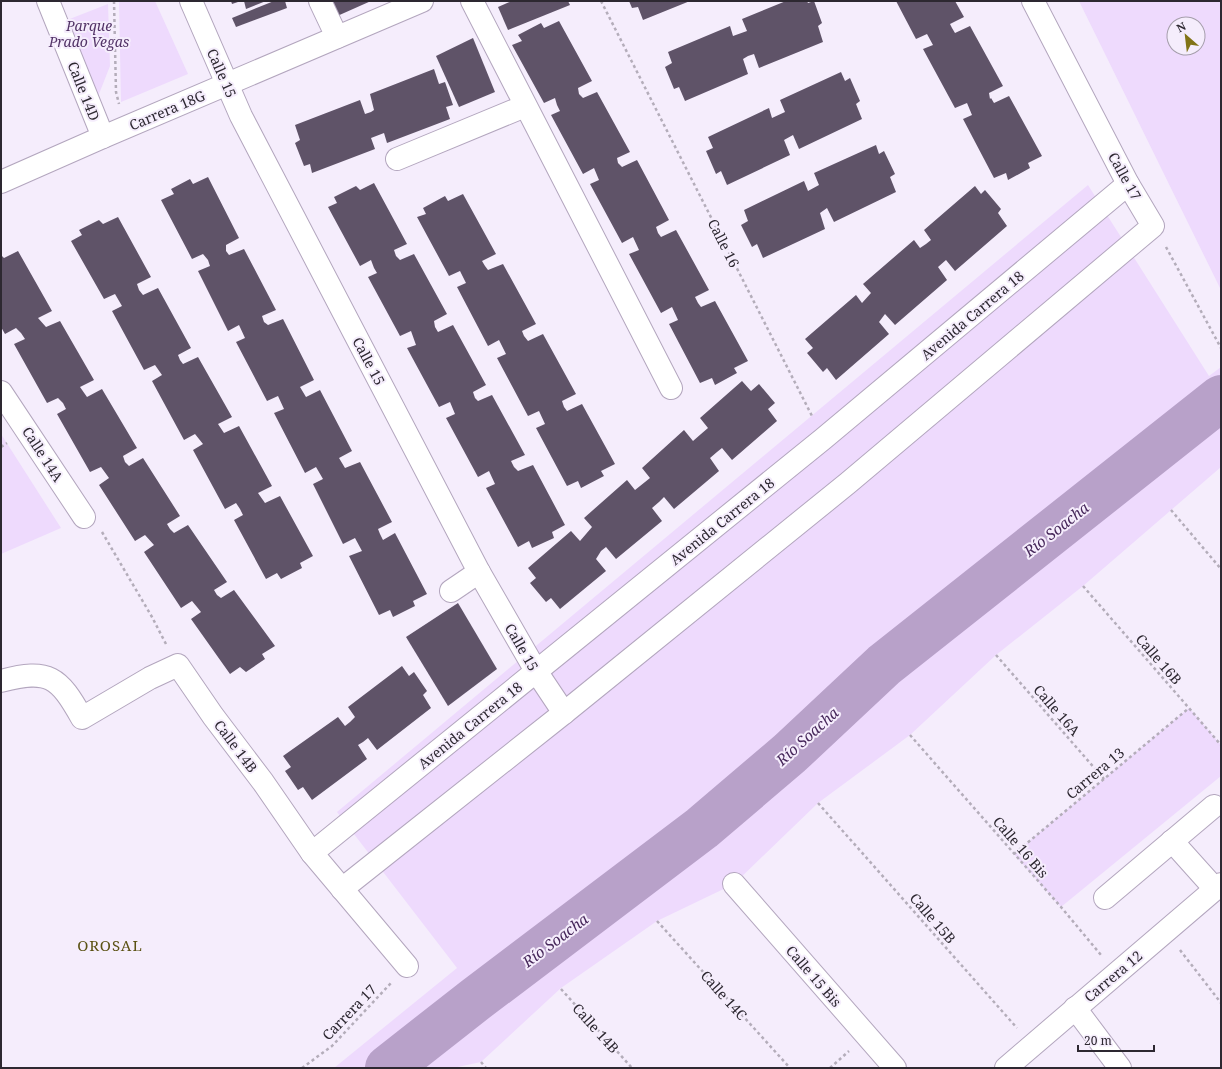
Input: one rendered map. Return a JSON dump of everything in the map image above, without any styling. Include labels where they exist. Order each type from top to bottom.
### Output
[{"type":"street","name":"Calle 14D","points":[[48,1],[102,137]]},
{"type":"street","name":"Calle 15","points":[[191,1],[241,116],[479,572],[536,671],[564,713]]},
{"type":"street","points":[[320,1],[337,37]]},
{"type":"street","name":"Carrera 18G","points":[[3,175],[124,128],[422,1]]},
{"type":"street","points":[[472,1],[671,388]]},
{"type":"street","name":"Calle 17","points":[[1033,1],[1128,184],[1153,226]]},
{"type":"street","points":[[397,159],[526,106]]},
{"type":"street","name":"Avenida Carrera 18","points":[[312,853],[823,439],[1128,184]]},
{"type":"street","points":[[342,889],[564,713],[848,483],[1153,226]]},
{"type":"street","name":"Calle 14A","points":[[1,392],[84,518]]},
{"type":"street","points":[[451,591],[479,572]]},
{"type":"street","points":[[1,681],[13,677],[38,675],[56,681],[70,696],[82,718],[150,678],[178,665]]},
{"type":"street","name":"Calle 14B","points":[[178,665],[213,716],[263,782],[312,853],[407,966]]},
{"type":"street","points":[[1105,898],[1214,806]]},
{"type":"street","points":[[1172,841],[1218,886]]},
{"type":"street","name":"Calle 15 Bis","points":[[734,884],[895,1068]]},
{"type":"street","name":"Carrera 12","points":[[1006,1068],[1218,886]]},
{"type":"street","points":[[1075,1008],[1120,1068]]},
{"type":"path","points":[[114,1],[116,92],[124,128]]},
{"type":"path","name":"Calle 16","points":[[602,1],[823,439]]},
{"type":"path","points":[[1153,226],[1221,348]]},
{"type":"path","points":[[1171,510],[1221,569]]},
{"type":"path","points":[[84,518],[97,523],[178,665]]},
{"type":"path","name":"Calle 16B","points":[[1083,586],[1221,745]]},
{"type":"path","name":"Calle 16A","points":[[996,655],[1104,779]]},
{"type":"path","name":"Carrera 13","points":[[1014,854],[1189,708]]},
{"type":"path","name":"Calle 16 Bis","points":[[910,735],[1061,907],[1116,973]]},
{"type":"path","name":"Calle 15B","points":[[818,803],[1032,1046]]},
{"type":"path","name":"Calle 14C","points":[[657,921],[790,1068]]},
{"type":"path","points":[[1166,931],[1221,1003]]},
{"type":"path","name":"Carrera 17","points":[[302,1068],[332,1046],[407,966]]},
{"type":"path","name":"Calle 14B","points":[[561,988],[632,1068]]},
{"type":"path","points":[[481,1062],[486,1068]]},
{"type":"green space","points":[[119,1],[155,1],[188,74],[121,102]]},
{"type":"green space","points":[[1079,1],[1221,1],[1221,290]]},
{"type":"green space","name":"Parque Prado Vegas","points":[[108,4],[110,66],[97,99],[62,22]]},
{"type":"green space","points":[[1088,185],[1209,376],[1221,367],[1221,467],[1083,586],[996,655],[910,735],[818,803],[734,884],[657,921],[561,988],[481,1062],[453,1068],[334,1068],[457,968],[337,812]]},
{"type":"green space","points":[[1,434],[61,528],[1,554]]},
{"type":"green space","points":[[1189,708],[1221,745],[1221,776],[1061,907],[1014,854]]},
{"type":"building","points":[[231,1],[241,1],[232,4]]},
{"type":"building","points":[[244,1],[266,1],[246,9]]},
{"type":"building","points":[[274,1],[285,1],[287,8],[236,27],[232,18]]},
{"type":"building","points":[[327,1],[371,1],[335,17]]},
{"type":"building","points":[[512,1],[568,1],[570,5],[508,30],[498,7]]},
{"type":"building","points":[[629,1],[690,1],[643,20],[638,7],[632,8]]},
{"type":"building","points":[[786,1],[807,1],[808,3],[814,1],[822,23],[818,26],[823,42],[759,68],[754,54],[748,56],[743,59],[748,74],[685,101],[679,87],[674,89],[665,67],[672,63],[668,52],[730,26],[733,36],[747,31],[742,19]]},
{"type":"building","points":[[896,1],[955,1],[964,17],[950,24],[952,28],[955,33],[970,26],[1003,86],[989,93],[990,99],[991,98],[994,103],[1009,96],[1042,156],[1028,163],[1030,168],[1008,180],[1006,173],[994,178],[963,119],[972,115],[967,103],[955,108],[923,49],[933,45],[927,34],[916,39]]},
{"type":"building","points":[[559,21],[592,81],[578,88],[579,94],[583,98],[597,92],[630,152],[617,158],[618,163],[622,167],[637,160],[669,220],[656,227],[658,233],[661,237],[676,230],[709,290],[695,297],[698,303],[701,307],[715,301],[748,361],[734,368],[737,373],[715,385],[712,378],[700,383],[669,324],[678,320],[672,307],[661,313],[629,254],[639,250],[633,237],[622,243],[590,184],[599,180],[594,168],[583,174],[551,115],[560,111],[555,98],[544,103],[512,45],[522,41],[518,35],[541,23],[544,28]]},
{"type":"building","points":[[473,38],[495,92],[459,107],[436,56]]},
{"type":"building","points":[[434,69],[439,84],[445,82],[453,105],[446,107],[450,119],[387,143],[384,133],[371,138],[375,149],[312,173],[310,164],[304,166],[295,143],[300,140],[295,125],[360,100],[365,114],[371,112],[374,110],[370,94]]},
{"type":"building","points":[[841,72],[845,81],[850,78],[860,101],[856,104],[862,119],[799,149],[793,135],[784,140],[790,155],[727,185],[721,171],[716,174],[706,151],[713,148],[708,137],[769,108],[772,118],[785,112],[780,100]]},
{"type":"building","points":[[876,145],[879,154],[884,151],[895,174],[890,177],[896,192],[834,222],[827,208],[820,213],[825,229],[763,258],[757,244],[752,247],[741,225],[748,221],[744,210],[804,181],[808,191],[819,185],[814,173]]},
{"type":"building","points":[[208,177],[239,238],[226,245],[226,251],[229,255],[244,249],[276,310],[262,316],[264,322],[268,325],[283,319],[314,380],[300,387],[306,397],[320,390],[352,451],[339,458],[345,468],[360,462],[392,522],[378,529],[383,540],[395,533],[427,594],[413,601],[415,606],[393,617],[390,610],[379,615],[349,556],[362,551],[355,538],[343,544],[313,484],[323,479],[316,467],[305,473],[274,413],[284,409],[278,396],[267,401],[236,342],[245,338],[239,325],[228,331],[198,271],[210,266],[208,260],[203,254],[192,259],[161,200],[174,194],[171,189],[190,179],[193,184]]},
{"type":"building","points":[[374,183],[407,244],[394,250],[396,256],[400,260],[414,254],[447,314],[434,321],[435,327],[438,332],[453,325],[486,385],[473,392],[475,398],[478,401],[492,395],[525,455],[511,461],[514,467],[518,471],[533,465],[565,525],[552,532],[554,538],[532,548],[529,541],[518,547],[486,488],[495,484],[489,471],[478,477],[446,418],[455,414],[450,402],[439,407],[407,348],[416,345],[411,331],[400,336],[368,277],[377,273],[371,260],[360,266],[328,207],[337,203],[334,197],[356,186],[360,190]]},
{"type":"building","points":[[975,186],[981,194],[985,190],[1001,209],[998,213],[1007,226],[955,271],[946,260],[938,267],[947,280],[895,325],[885,314],[879,322],[889,334],[836,380],[827,368],[823,372],[807,353],[813,348],[805,339],[856,295],[862,303],[871,293],[863,284],[914,240],[920,248],[931,240],[924,230]]},
{"type":"building","points":[[463,194],[496,254],[482,261],[488,270],[503,264],[536,324],[522,331],[524,336],[528,341],[543,334],[576,394],[562,401],[564,407],[567,411],[582,404],[615,464],[601,471],[604,476],[581,488],[578,481],[567,486],[536,428],[545,424],[539,411],[528,416],[497,358],[506,354],[499,340],[488,346],[457,287],[466,283],[460,271],[449,276],[417,217],[426,214],[423,208],[445,196],[448,201]]},
{"type":"building","points":[[118,217],[151,277],[137,284],[139,290],[143,295],[158,288],[191,348],[178,355],[180,360],[183,364],[198,357],[232,417],[218,424],[224,433],[239,426],[272,486],[258,493],[265,503],[280,496],[313,556],[300,563],[302,568],[281,579],[277,573],[266,579],[234,520],[243,515],[240,509],[236,503],[225,509],[193,450],[203,444],[195,434],[184,440],[152,381],[162,375],[155,365],[144,370],[112,311],[122,306],[115,294],[104,299],[71,241],[82,235],[79,230],[99,220],[103,224]]},
{"type":"building","points":[[18,251],[52,311],[38,318],[46,327],[60,321],[94,380],[80,387],[87,397],[102,389],[137,448],[123,456],[125,462],[129,466],[143,458],[180,516],[167,524],[170,529],[174,533],[188,525],[227,582],[214,590],[217,595],[221,598],[234,590],[275,646],[262,654],[265,659],[246,672],[240,667],[230,674],[191,619],[201,612],[192,601],[181,608],[144,552],[154,545],[145,535],[135,541],[99,485],[109,478],[101,467],[90,472],[57,414],[66,409],[63,403],[58,398],[47,403],[14,344],[25,339],[16,328],[5,334],[1,327],[1,255],[4,258]]},
{"type":"building","points":[[742,381],[751,391],[759,384],[775,403],[768,409],[777,421],[732,460],[722,448],[717,452],[710,458],[719,471],[674,509],[664,497],[652,508],[662,521],[616,559],[606,547],[601,551],[596,559],[606,571],[560,609],[551,598],[546,602],[530,583],[536,578],[528,568],[571,531],[580,541],[592,527],[584,518],[627,480],[635,490],[650,478],[642,468],[684,430],[693,441],[708,428],[700,418]]},
{"type":"building","points":[[458,603],[497,669],[448,706],[406,637]]},
{"type":"building","points":[[402,666],[409,676],[414,672],[427,691],[423,695],[431,708],[377,750],[368,738],[358,745],[367,759],[312,800],[303,787],[298,790],[285,771],[291,767],[283,756],[338,717],[345,726],[355,717],[348,707]]},
{"type":"waterway","name":"Río Soacha","points":[[388,1068],[476,999],[702,828],[790,753],[884,665],[1221,398]]},
{"type":"district","name":"OROSAL","points":[[110,945]]}]
